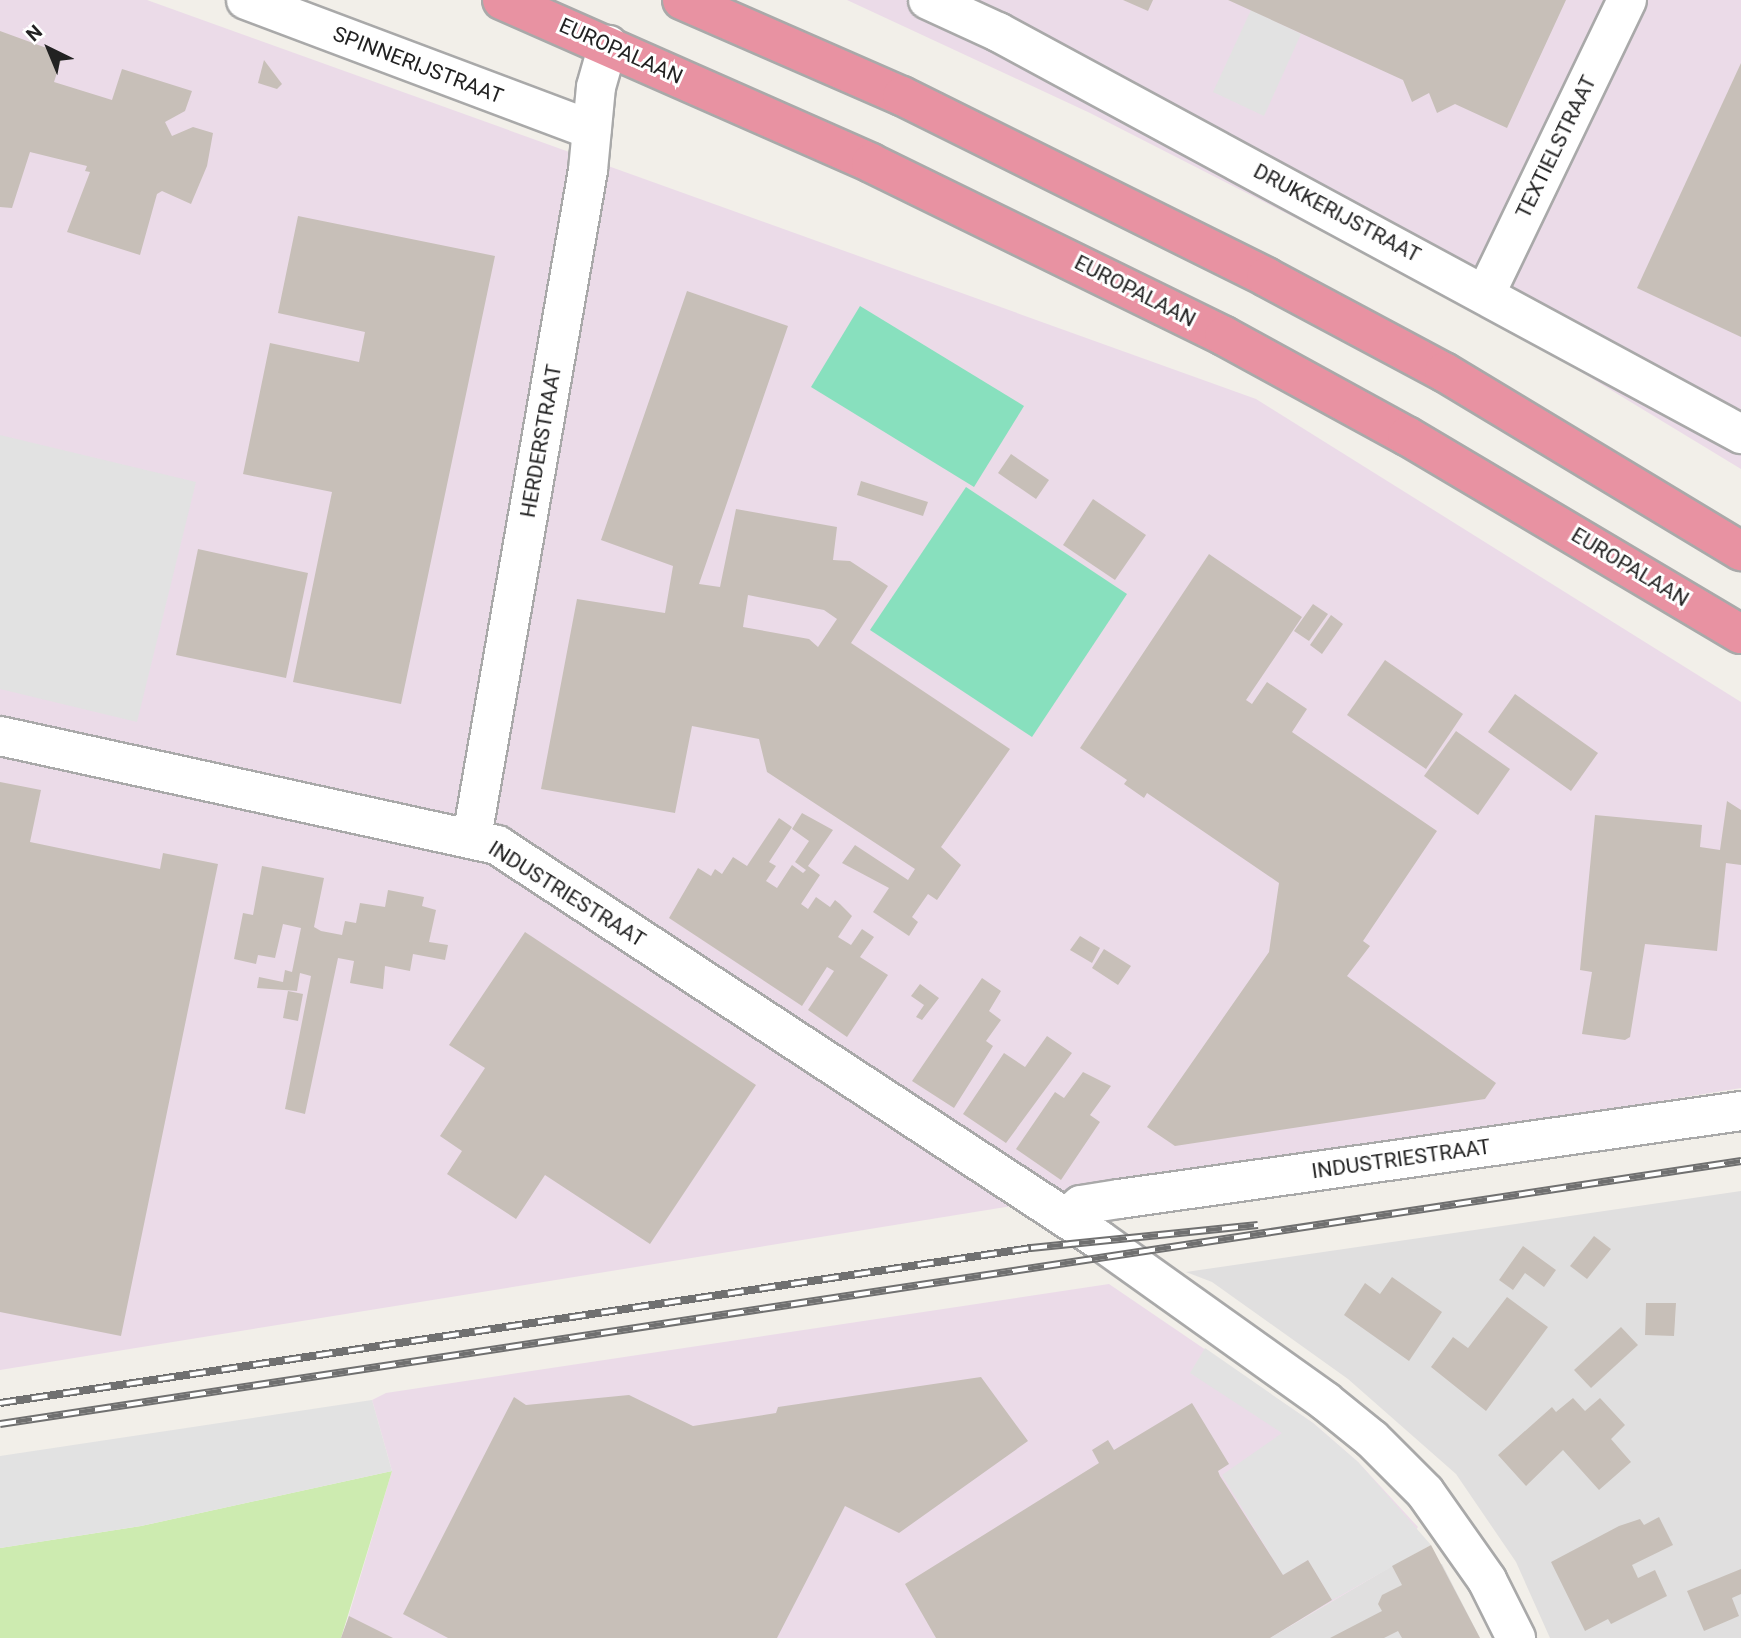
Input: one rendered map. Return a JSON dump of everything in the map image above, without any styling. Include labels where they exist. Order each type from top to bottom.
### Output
[{"type":"highway","name":"EUROPALAAN","points":[[502,0],[871,163],[1212,330],[1407,436],[1741,634]]},
{"type":"highway","points":[[682,0],[902,96],[1253,271],[1444,372],[1741,551]]},
{"type":"street","name":"SPINNERIJSTRAAT","points":[[246,0],[591,130]]},
{"type":"street","name":"DRUKKERIJSTRAAT","points":[[928,0],[998,32],[1486,293],[1741,434]]},
{"type":"street","name":"TEXTIELSTRAAT","points":[[1486,293],[1627,0]]},
{"type":"street","name":"HERDERSTRAAT","points":[[472,837],[586,184],[596,87],[608,45]]},
{"type":"street","name":"INDUSTRIESTRAAT","points":[[0,736],[472,837],[497,845],[1066,1218],[1372,1439],[1425,1492],[1487,1580],[1516,1638]]},
{"type":"street","name":"INDUSTRIESTRAAT","points":[[1066,1218],[1081,1205],[1741,1111]]},
{"type":"shaded area","points":[[0,0],[147,0],[1256,399],[1741,702],[1741,1088],[0,1370]]},
{"type":"shaded area","points":[[847,0],[1741,0],[1741,469],[1499,322],[1090,113]]},
{"type":"shaded area","points":[[1251,10],[1301,34],[1264,116],[1213,92]]},
{"type":"shaded area","points":[[0,435],[196,482],[137,722],[0,689]]},
{"type":"shaded area","points":[[1741,1191],[1741,1638],[1550,1638],[1516,1562],[1456,1474],[1348,1379],[1212,1282],[1186,1272]]},
{"type":"shaded area","points":[[1109,1284],[1313,1423],[1358,1462],[1418,1527],[1392,1566],[1270,1638],[342,1638],[392,1471],[372,1400],[386,1393]]},
{"type":"shaded area","points":[[1205,1348],[1313,1423],[1358,1462],[1431,1545],[1332,1600],[1308,1560],[1283,1575],[1222,1475],[1282,1433],[1190,1373]]},
{"type":"shaded area","points":[[372,1400],[392,1471],[141,1526],[0,1548],[0,1456]]},
{"type":"shaded area","points":[[1442,1564],[1480,1638],[1270,1638],[1392,1566]]},
{"type":"green space","points":[[860,306],[1024,406],[974,487],[811,387]]},
{"type":"green space","points":[[966,487],[1127,594],[1032,737],[870,630]]},
{"type":"green space","points":[[392,1471],[341,1638],[0,1638],[0,1548],[141,1526]]},
{"type":"building","points":[[1123,0],[1153,0],[1148,11]]},
{"type":"building","points":[[1228,0],[1566,0],[1507,128],[1455,104],[1437,113],[1429,93],[1412,102],[1403,80]]},
{"type":"building","points":[[0,31],[63,54],[54,82],[112,100],[122,69],[192,91],[185,111],[165,122],[172,136],[193,127],[213,133],[207,166],[191,204],[162,191],[157,194],[140,255],[67,232],[90,172],[85,171],[87,166],[30,152],[12,208],[0,207]]},
{"type":"building","points":[[264,60],[282,84],[277,89],[258,83]]},
{"type":"building","points":[[1741,63],[1741,337],[1637,288]]},
{"type":"building","points":[[298,216],[495,256],[401,704],[293,682],[332,492],[243,474],[270,343],[359,362],[365,332],[278,313]]},
{"type":"building","points":[[687,291],[788,326],[699,584],[720,587],[736,509],[837,527],[833,560],[850,561],[888,586],[851,643],[1010,749],[941,847],[961,865],[937,900],[928,894],[912,917],[918,922],[909,936],[873,912],[889,888],[842,863],[855,845],[908,880],[915,869],[767,772],[759,739],[692,726],[675,813],[541,789],[577,599],[665,613],[673,566],[601,540]],"holes":[[[748,595],[824,610],[837,619],[818,647],[809,639],[743,627]]]},
{"type":"building","points":[[1011,454],[1049,480],[1036,499],[998,473]]},
{"type":"building","points":[[861,481],[928,502],[923,516],[857,495]]},
{"type":"building","points":[[1093,499],[1146,535],[1115,580],[1063,545]]},
{"type":"building","points":[[198,549],[308,573],[286,678],[176,655]]},
{"type":"building","points":[[1209,554],[1302,617],[1246,700],[1252,704],[1267,682],[1307,709],[1292,732],[1437,831],[1363,941],[1370,946],[1347,976],[1496,1083],[1485,1099],[1175,1146],[1147,1127],[1269,952],[1279,883],[1147,793],[1144,798],[1124,784],[1127,780],[1080,748]]},
{"type":"building","points":[[1313,604],[1328,614],[1309,641],[1294,631]]},
{"type":"building","points":[[1331,615],[1343,624],[1322,654],[1310,645]]},
{"type":"building","points":[[1385,660],[1463,714],[1426,769],[1347,715]]},
{"type":"building","points":[[1515,694],[1598,753],[1571,791],[1488,732]]},
{"type":"building","points":[[1456,731],[1510,769],[1478,815],[1424,776]]},
{"type":"building","points":[[0,782],[41,790],[30,842],[160,869],[163,853],[218,864],[121,1336],[0,1312]]},
{"type":"building","points":[[1727,801],[1741,810],[1741,865],[1726,863],[1717,951],[1645,944],[1630,1037],[1625,1040],[1582,1034],[1592,972],[1580,970],[1595,815],[1702,825],[1700,847],[1720,850]]},
{"type":"building","points":[[802,813],[833,830],[808,866],[820,875],[801,904],[808,909],[816,897],[830,907],[835,900],[840,904],[852,916],[838,937],[851,945],[862,929],[874,937],[860,957],[888,975],[847,1037],[808,1010],[834,971],[827,967],[802,1006],[669,918],[698,868],[711,876],[715,869],[722,874],[733,857],[747,866],[779,818],[792,827],[769,862],[776,866],[766,881],[777,888],[792,865],[803,873],[806,870],[795,862],[809,841],[792,829]]},
{"type":"building","points":[[262,866],[324,878],[314,927],[321,931],[342,935],[345,921],[356,923],[360,903],[385,907],[388,890],[424,897],[422,906],[436,910],[429,942],[448,945],[445,960],[413,954],[410,971],[385,966],[383,989],[350,983],[354,961],[338,958],[305,1114],[285,1109],[311,976],[300,973],[297,991],[257,988],[259,977],[283,982],[285,970],[292,972],[301,928],[283,924],[275,958],[258,955],[256,964],[234,959],[243,913],[253,915]]},
{"type":"building","points":[[525,932],[756,1085],[650,1244],[545,1175],[516,1219],[447,1174],[462,1151],[440,1136],[485,1068],[449,1045]]},
{"type":"building","points":[[1080,936],[1100,948],[1092,963],[1070,950]]},
{"type":"building","points":[[1104,949],[1131,966],[1118,985],[1092,968]]},
{"type":"building","points":[[982,978],[1001,991],[989,1011],[1001,1020],[986,1041],[993,1046],[954,1108],[912,1081]]},
{"type":"building","points":[[920,984],[939,998],[922,1020],[916,1017],[924,1005],[911,996]]},
{"type":"building","points":[[288,991],[303,994],[298,1021],[283,1018]]},
{"type":"building","points":[[1047,1036],[1072,1053],[1006,1143],[963,1114],[1004,1053],[1025,1067]]},
{"type":"building","points":[[1083,1072],[1111,1086],[1090,1115],[1100,1122],[1061,1180],[1016,1149],[1055,1092],[1064,1098]]},
{"type":"building","points":[[1594,1236],[1611,1249],[1587,1279],[1570,1266]]},
{"type":"building","points":[[1523,1246],[1556,1270],[1544,1287],[1525,1273],[1513,1290],[1499,1280]]},
{"type":"building","points":[[1392,1277],[1442,1312],[1409,1361],[1344,1315],[1365,1283],[1380,1294]]},
{"type":"building","points":[[1507,1297],[1548,1327],[1486,1411],[1431,1367],[1453,1337],[1468,1348]]},
{"type":"building","points":[[1646,1303],[1676,1303],[1674,1336],[1645,1335]]},
{"type":"building","points":[[1621,1327],[1638,1345],[1591,1388],[1574,1370]]},
{"type":"building","points":[[981,1377],[1028,1441],[899,1533],[845,1506],[777,1638],[448,1638],[403,1614],[514,1397],[526,1405],[629,1395],[693,1426],[776,1413],[778,1407]]},
{"type":"building","points":[[1573,1398],[1585,1411],[1600,1398],[1625,1425],[1611,1439],[1631,1462],[1599,1490],[1563,1450],[1526,1486],[1498,1455],[1552,1407],[1556,1412]]},
{"type":"building","points":[[1192,1403],[1229,1464],[1218,1471],[1220,1476],[1283,1575],[1308,1560],[1332,1600],[1270,1638],[936,1638],[905,1584],[1099,1463],[1092,1450],[1108,1440],[1114,1450]]},
{"type":"building","points":[[1659,1517],[1673,1545],[1632,1565],[1638,1578],[1655,1570],[1667,1596],[1611,1624],[1608,1619],[1585,1631],[1551,1562],[1619,1526],[1640,1519],[1644,1525]]},
{"type":"building","points":[[1431,1545],[1480,1638],[1402,1638],[1398,1631],[1384,1638],[1330,1638],[1382,1611],[1378,1604],[1382,1595],[1402,1585],[1392,1566]]},
{"type":"building","points":[[1741,1569],[1741,1594],[1732,1598],[1739,1616],[1704,1631],[1687,1591]]},
{"type":"building","points":[[349,1616],[393,1638],[341,1638]]},
{"type":"railway","points":[[0,1424],[1741,1161]]},
{"type":"railway","points":[[0,1403],[1031,1248],[1258,1225]]}]
